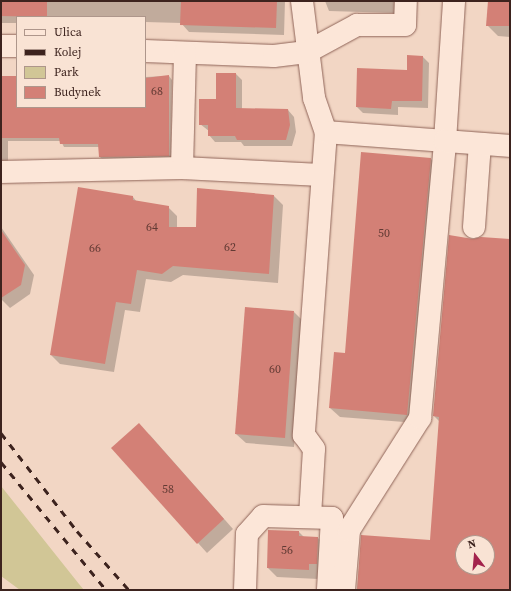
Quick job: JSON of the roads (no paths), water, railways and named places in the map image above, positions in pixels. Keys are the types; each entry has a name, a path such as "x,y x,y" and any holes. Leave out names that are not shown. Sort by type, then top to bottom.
{"lane":[{"path":"146,51 274,56 307,52 357,25 405,25 406,1"},
{"path":"344,590 349,530 420,418 445,141 454,1"},
{"path":"302,2 307,52 314,98 326,132 321,175 304,435 314,449 310,517"},
{"path":"1,46 16,46"},
{"path":"182,168 185,52"},
{"path":"326,132 510,146"},
{"path":"474,227 480,144"},
{"path":"1,172 182,168 321,175"},
{"path":"246,590 247,534 263,516 332,518 328,590"}],"railway":[{"path":"1,433 77,531 129,590"},
{"path":"1,462 106,590"}]}
